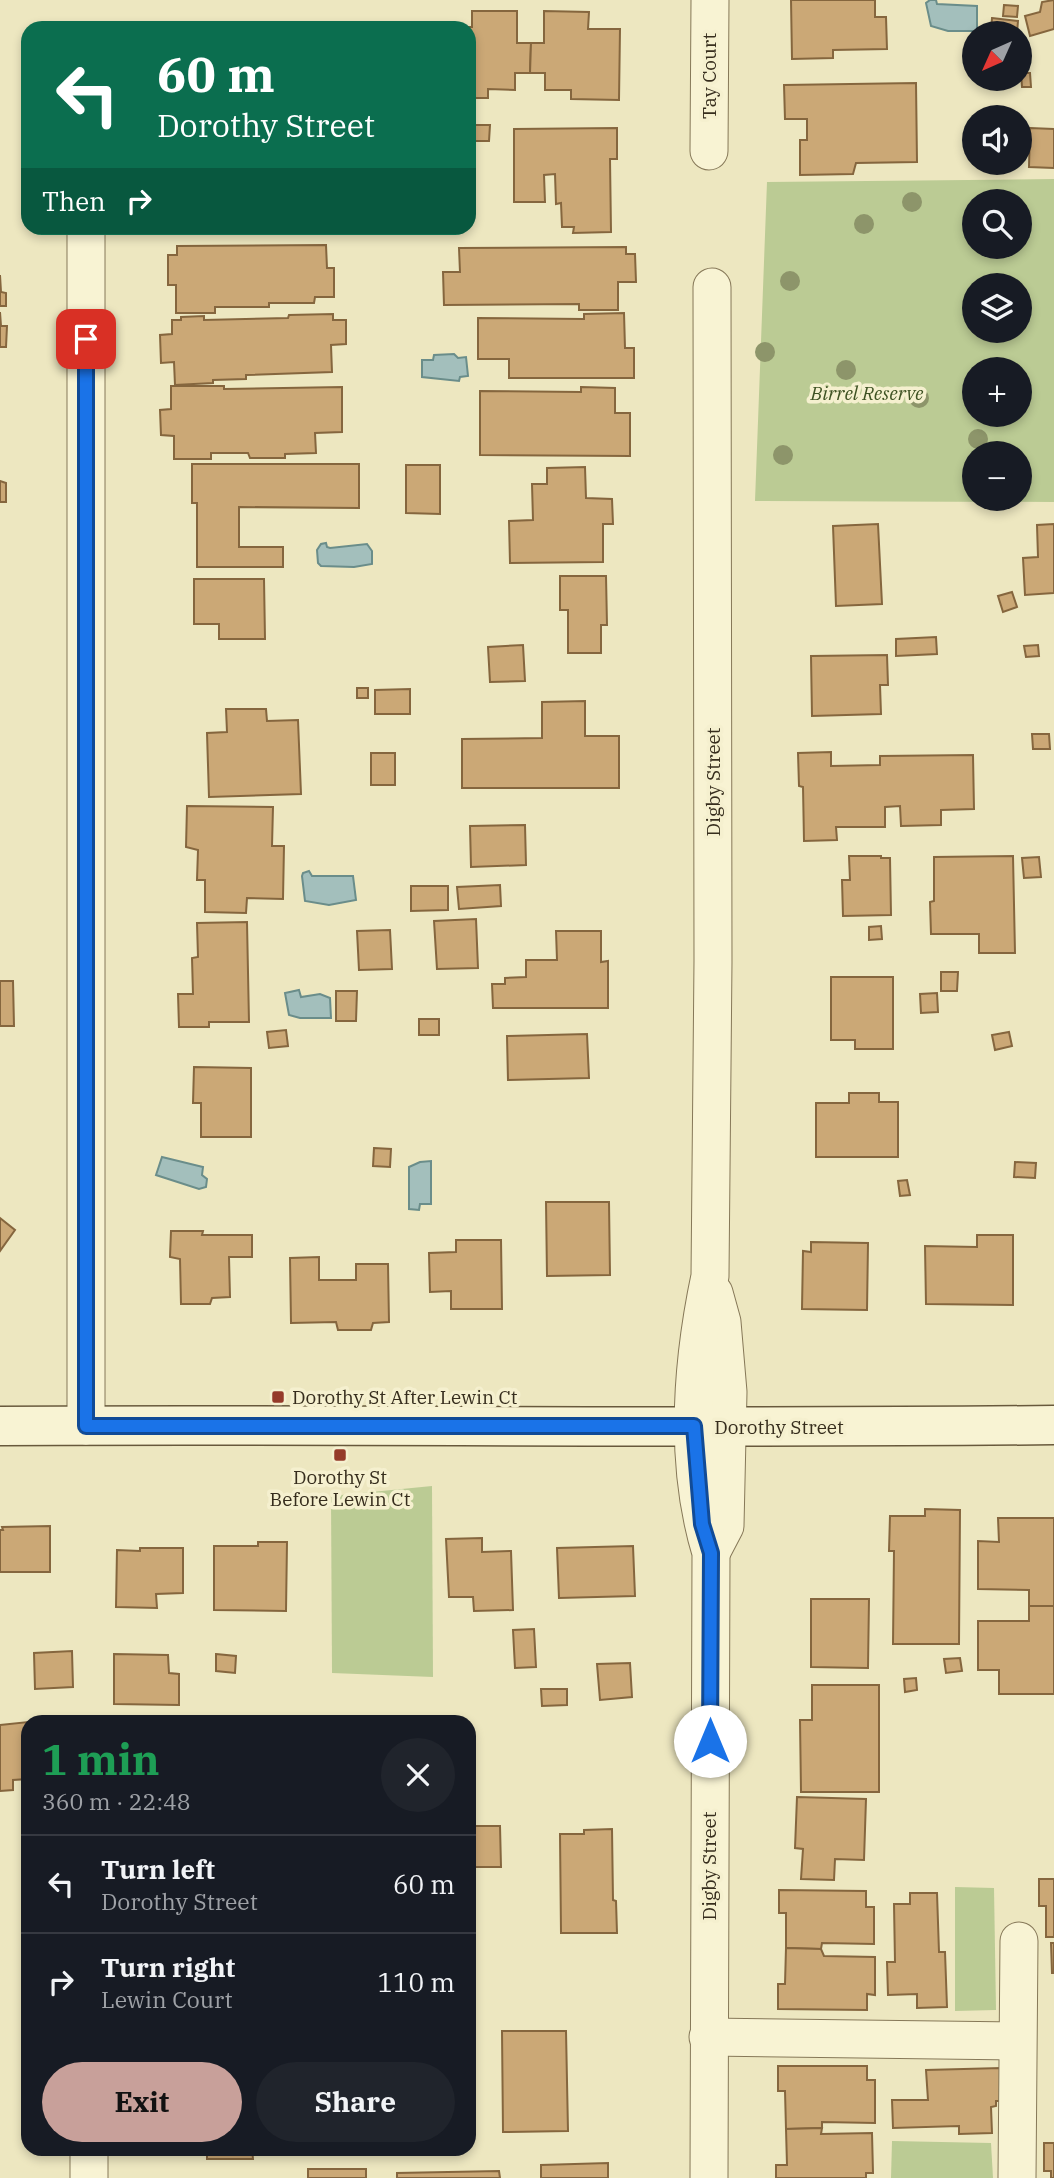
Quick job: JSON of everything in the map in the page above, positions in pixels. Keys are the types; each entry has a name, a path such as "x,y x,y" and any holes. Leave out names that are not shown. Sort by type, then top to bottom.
{"main road":[{"name":"Dorothy Street","path":"0,1426 1054,1425"}],"street":[{"name":"Tay Court","path":"709,151 710,0"},
{"path":"86,235 86,1426"},
{"name":"Digby Street","path":"709,2178 711,1553 725,1525 710,1427 728,1392 724,1334 710,1276 713,961 712,288"},
{"path":"1017,2178 1019,1941"},
{"path":"708,2037 1017,2042"},
{"path":"89,2156 89,2178"}],"green space":[{"name":"Birrel Reserve","path":"1054,179 1054,502 1032,502 1032,441 962,441 962,502 755,501 767,182"},
{"path":"432,1486 433,1677 332,1673 331,1496"},
{"path":"955,1887 994,1888 996,2010 955,2011"},
{"path":"892,2141 991,2143 993,2178 891,2178"}],"water":[{"path":"936,0 937,4 977,6 977,21 962,21 962,31 948,31 931,26 926,3"},
{"path":"454,354 458,358 466,357 468,376 460,377 459,381 422,377 422,360 433,360 434,355"},
{"path":"326,543 330,548 367,544 372,551 372,564 354,567 321,566 318,563 317,550 321,544"},
{"path":"309,871 312,876 353,876 356,900 329,905 305,901 302,876"},
{"path":"299,990 301,997 320,994 330,998 331,1018 300,1018 289,1015 285,993"},
{"path":"162,1157 203,1167 202,1175 207,1179 206,1187 199,1189 156,1175"},
{"path":"431,1161 431,1204 420,1204 419,1210 409,1209 409,1167"}],"building":[{"path":"791,0 875,0 875,17 886,17 887,49 833,50 833,58 792,59"},
{"path":"1054,0 1054,29 1032,35 1032,21 1026,21 1025,16 1040,12 1042,2"},
{"path":"1004,5 1018,6 1017,17 1003,16"},
{"path":"472,11 517,11 517,43 531,43 530,73 515,73 515,90 488,89 488,98 476,98 476,21 472,21"},
{"path":"544,11 589,12 588,29 620,29 619,100 571,99 571,90 545,90 545,73 530,73 531,43 544,43"},
{"path":"992,18 1018,21 992,21"},
{"path":"916,83 917,162 856,163 853,174 800,175 800,140 807,140 807,119 785,119 784,85"},
{"path":"476,125 490,125 489,141 476,141"},
{"path":"617,128 617,159 610,159 611,232 573,233 574,227 562,227 561,203 556,204 555,174 544,175 545,202 514,202 514,129"},
{"path":"1032,128 1054,129 1054,168 1032,167"},
{"path":"326,245 327,268 334,268 334,297 315,297 314,303 269,303 269,307 215,307 215,313 176,313 176,285 168,285 168,255 177,255 177,246"},
{"path":"626,247 626,254 635,254 636,282 618,282 618,310 579,310 579,304 444,305 443,272 460,272 459,248"},
{"path":"0,275 1,292 6,293 6,306 0,306"},
{"path":"0,312 1,326 7,326 6,347 0,347"},
{"path":"624,313 625,348 634,348 634,378 509,378 509,359 478,359 478,318 584,319 584,314"},
{"path":"333,314 333,320 346,320 346,344 331,345 332,372 246,375 246,379 175,385 174,362 161,363 160,335 172,334 172,320 181,320 181,317 204,316 204,320"},
{"path":"171,386 224,386 224,389 342,387 342,432 315,433 316,453 285,454 285,458 250,458 248,453 211,453 211,459 174,459 174,436 161,435 160,410 171,409"},
{"path":"581,387 615,388 615,413 630,413 630,456 480,455 480,391 581,392"},
{"path":"192,464 359,464 359,508 239,507 239,547 283,547 283,567 197,567 197,503 192,503"},
{"path":"406,465 440,465 440,514 406,513"},
{"path":"585,467 586,498 612,499 613,524 603,524 603,562 510,563 509,521 533,520 532,484 547,484 547,468"},
{"path":"0,481 6,483 6,502 0,502"},
{"path":"878,524 882,604 836,606 833,526"},
{"path":"1054,524 1054,593 1025,595 1023,558 1038,557 1037,525"},
{"path":"560,576 606,576 607,625 601,625 601,653 568,653 568,610 560,610"},
{"path":"194,579 264,579 265,639 219,639 219,624 194,624"},
{"path":"1012,592 1017,607 1003,612 998,596"},
{"path":"936,637 937,654 896,656 896,639"},
{"path":"523,645 525,681 490,682 488,647"},
{"path":"1038,645 1039,656 1026,657 1024,646"},
{"path":"887,655 888,685 880,685 881,714 812,716 811,656"},
{"path":"357,688 368,688 368,698 357,698"},
{"path":"410,689 410,714 375,714 375,690"},
{"path":"585,701 585,736 619,736 619,788 462,788 462,739 542,738 542,702"},
{"path":"226,709 266,709 267,721 298,720 301,794 209,797 207,733 227,732"},
{"path":"1032,734 1049,734 1050,749 1033,749"},
{"path":"831,752 831,766 880,765 880,756 973,755 974,809 941,810 941,825 901,826 900,806 885,807 885,827 836,827 837,840 804,841 803,787 799,786 798,753"},
{"path":"371,753 395,753 395,785 371,785"},
{"path":"187,806 273,807 272,846 284,846 283,899 247,898 246,913 205,912 205,880 197,880 198,850 186,847"},
{"path":"525,825 526,865 471,867 470,826"},
{"path":"849,856 890,858 891,915 843,916 842,880 850,880"},
{"path":"1013,856 1015,953 979,953 979,934 931,934 930,902 934,901 934,857"},
{"path":"1039,857 1041,877 1024,878 1022,858"},
{"path":"500,885 501,906 459,909 457,887"},
{"path":"411,886 448,886 448,910 411,911"},
{"path":"476,919 478,968 437,969 434,921"},
{"path":"247,922 249,1022 209,1022 209,1027 179,1027 178,994 193,994 192,958 198,957 197,923"},
{"path":"881,926 882,939 869,940 869,927"},
{"path":"390,930 392,969 359,970 357,931"},
{"path":"556,931 601,931 601,962 608,961 608,1008 493,1008 492,984 505,984 505,978 526,977 526,960 557,960"},
{"path":"941,972 958,972 957,991 941,991"},
{"path":"831,977 893,977 893,1049 855,1049 855,1040 831,1040"},
{"path":"0,981 13,981 14,1026 0,1026"},
{"path":"336,991 357,991 356,1021 336,1021"},
{"path":"937,993 938,1012 921,1013 920,994"},
{"path":"419,1019 439,1019 439,1035 419,1035"},
{"path":"286,1030 288,1046 269,1048 267,1032"},
{"path":"1009,1032 1012,1046 995,1050 992,1035"},
{"path":"587,1034 589,1078 508,1080 507,1036"},
{"path":"194,1067 251,1068 251,1137 201,1137 201,1103 193,1103"},
{"path":"849,1093 879,1093 879,1102 898,1102 898,1157 816,1157 816,1103 849,1103"},
{"path":"374,1148 391,1149 390,1167 373,1166"},
{"path":"1015,1162 1036,1163 1035,1178 1014,1177"},
{"path":"907,1180 910,1195 900,1196 898,1181"},
{"path":"546,1202 609,1202 610,1275 547,1276"},
{"path":"0,1218 15,1230 0,1251"},
{"path":"171,1231 203,1231 202,1235 252,1235 252,1257 229,1257 230,1297 212,1298 210,1304 181,1304 180,1259 170,1257"},
{"path":"977,1235 1013,1235 1013,1305 926,1304 925,1246 977,1247"},
{"path":"456,1240 501,1240 502,1309 451,1309 451,1291 430,1292 429,1253 456,1252"},
{"path":"811,1242 868,1243 867,1310 802,1309 803,1251 811,1252"},
{"path":"319,1257 319,1280 356,1280 356,1264 388,1264 389,1322 373,1323 371,1330 338,1330 336,1322 291,1323 290,1258"},
{"path":"925,1509 960,1510 959,1644 893,1644 894,1551 889,1551 890,1516 925,1516"},
{"path":"998,1518 1054,1518 1054,1606 1029,1606 1029,1590 978,1589 978,1541 999,1542"},
{"path":"50,1526 50,1572 0,1572 2,1527"},
{"path":"482,1538 482,1552 511,1551 513,1610 474,1611 473,1597 449,1597 446,1539"},
{"path":"258,1542 287,1542 286,1611 214,1610 214,1546 258,1546"},
{"path":"633,1546 635,1596 559,1598 557,1548"},
{"path":"140,1548 183,1548 183,1593 156,1594 157,1608 116,1607 117,1550 140,1551"},
{"path":"811,1599 869,1599 868,1668 811,1667"},
{"path":"1029,1606 1054,1606 1054,1694 999,1694 999,1670 978,1670 978,1621 1029,1621"},
{"path":"534,1629 536,1667 515,1668 513,1630"},
{"path":"72,1651 73,1687 35,1689 34,1653"},
{"path":"114,1654 168,1655 169,1673 179,1674 179,1705 114,1704"},
{"path":"216,1654 236,1656 235,1673 216,1671"},
{"path":"960,1658 962,1671 946,1673 944,1659"},
{"path":"630,1663 632,1697 600,1700 597,1664"},
{"path":"916,1678 917,1690 905,1692 904,1679"},
{"path":"812,1685 879,1685 879,1792 801,1792 800,1720 812,1720"},
{"path":"541,1689 567,1689 567,1705 542,1706"},
{"path":"21,1723 21,1779 13,1780 13,1790 0,1791 0,1725"},
{"path":"797,1797 866,1799 864,1860 835,1859 834,1880 801,1879 803,1849 795,1848"},
{"path":"476,1826 500,1826 501,1867 476,1867"},
{"path":"612,1829 613,1900 616,1901 617,1933 561,1933 560,1834 584,1834 584,1830"},
{"path":"1039,1879 1054,1879 1054,1937 1046,1937 1046,1906 1039,1906"},
{"path":"779,1890 866,1891 866,1907 874,1907 874,1944 822,1943 821,1949 786,1948 786,1913 779,1913"},
{"path":"910,1893 937,1893 939,1952 945,1952 947,2007 917,2008 917,1994 888,1995 887,1962 895,1962 894,1904 910,1904"},
{"path":"1051,1943 1054,1943 1054,1973 1052,1973"},
{"path":"786,1948 821,1949 824,1956 875,1957 875,1995 867,1994 867,2010 778,2009 778,1984 785,1984"},
{"path":"502,2031 566,2031 568,2131 503,2132"},
{"path":"778,2066 867,2066 867,2080 875,2080 875,2123 822,2122 822,2128 786,2129 785,2091 778,2091"},
{"path":"1001,2068 1003,2101 996,2101 996,2106 991,2107 992,2133 959,2134 959,2126 893,2128 892,2100 928,2100 926,2070"},
{"path":"822,2128 821,2134 872,2133 873,2173 866,2173 866,2178 776,2178 776,2165 787,2165 786,2129"},
{"path":"1044,2143 1054,2143 1054,2178 1051,2178 1051,2171 1044,2171"},
{"path":"207,2156 253,2156 253,2159 207,2159"},
{"path":"608,2163 608,2178 541,2178 541,2165"},
{"path":"308,2169 366,2169 366,2178 308,2178"},
{"path":"499,2171 500,2178 397,2178 397,2173"}],"place":[{"name":"Dorothy St After Lewin Ct","path":"278,1397"},
{"name":"Dorothy St Before Lewin Ct","path":"340,1455"}],"route":[{"path":"86,339 86,1426 694,1426 702,1524 711,1553 710,1741"}]}
